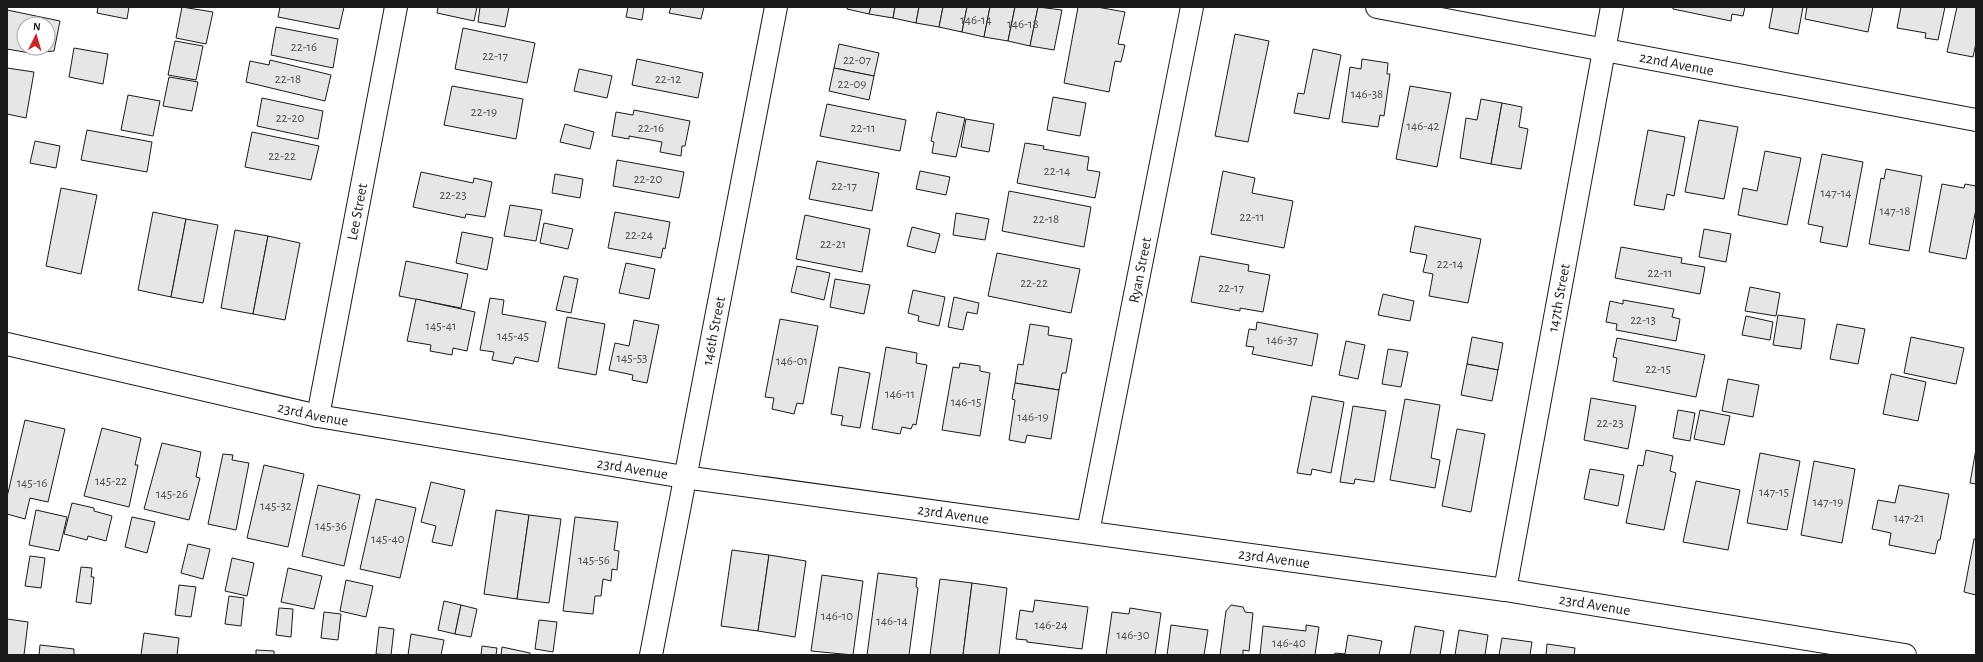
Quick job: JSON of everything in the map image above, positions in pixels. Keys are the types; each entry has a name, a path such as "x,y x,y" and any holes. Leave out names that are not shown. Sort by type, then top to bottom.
{"street":[{"name":"Lee Street","path":"318,416 396,7"},
{"name":"146th Street","path":"651,655 684,477 776,7"},
{"name":"Ryan Street","path":"1088,532 1192,7"},
{"name":"22nd Avenue","path":"1377,7 1976,120"},
{"name":"147th Street","path":"1505,590 1612,7"},
{"name":"23rd Avenue","path":"7,344 318,416 684,477 1505,590 1905,655"}],"building":[{"path":"98,7 129,7 127,19 97,13"},
{"path":"182,7 213,12 206,44 176,38"},
{"path":"280,7 344,7 339,29 278,17"},
{"path":"438,7 477,7 474,21 437,13"},
{"path":"480,7 509,7 505,27 478,22"},
{"path":"628,7 644,7 642,20 626,17"},
{"path":"671,7 704,7 701,19 669,13"},
{"path":"848,7 871,7 869,14 847,9"},
{"path":"871,7 895,7 893,18 869,14"},
{"path":"895,7 919,7 916,23 893,18"},
{"path":"919,7 943,7 939,27 916,23"},
{"path":"943,7 967,7 962,32 939,27"},
{"path":"967,7 990,7 984,37 962,32"},
{"path":"990,7 1015,7 1008,41 984,37"},
{"path":"1015,7 1038,7 1030,46 1008,41"},
{"path":"1038,7 1062,10 1054,50 1030,46"},
{"path":"1078,7 1097,7 1125,12 1118,44 1125,45 1121,62 1115,61 1109,92 1064,83"},
{"path":"1673,7 1745,7 1743,16 1732,14 1731,21 1673,9"},
{"path":"1773,7 1803,7 1798,34 1769,28"},
{"path":"1807,7 1873,7 1868,32 1805,19"},
{"path":"1901,7 1945,7 1938,40 1925,38 1926,33 1897,28"},
{"path":"1957,7 1976,7 1976,43 1973,57 1947,52"},
{"path":"7,10 36,16 16,16 16,51 7,49"},
{"path":"56,20 60,21 56,41"},
{"path":"276,27 338,39 333,68 271,55"},
{"path":"463,28 535,43 527,83 455,69"},
{"path":"1235,34 1269,41 1248,142 1215,136"},
{"path":"175,41 203,46 196,80 168,75"},
{"path":"839,44 879,53 874,76 834,68"},
{"path":"74,48 108,54 103,84 69,77"},
{"path":"1313,49 1341,55 1329,119 1294,113 1298,93 1304,94"},
{"path":"637,59 703,73 698,98 632,85"},
{"path":"1362,59 1388,63 1387,74 1390,74 1384,116 1380,115 1378,127 1342,122 1350,67 1361,69"},
{"path":"270,60 331,75 325,101 246,82 250,61 269,65"},
{"path":"7,68 34,72 26,118 7,114"},
{"path":"834,68 874,76 869,100 829,91"},
{"path":"579,69 612,76 607,98 574,91"},
{"path":"169,77 198,82 192,111 163,106"},
{"path":"452,86 523,99 516,139 444,125"},
{"path":"1410,86 1451,93 1437,167 1396,159"},
{"path":"128,95 160,101 153,136 121,130"},
{"path":"1053,97 1086,103 1080,136 1047,130"},
{"path":"262,98 323,111 318,139 257,126"},
{"path":"1481,99 1502,103 1491,164 1460,158 1466,118 1477,120"},
{"path":"1502,103 1522,107 1519,127 1528,129 1521,169 1491,164"},
{"path":"827,104 906,120 900,151 820,136"},
{"path":"634,110 690,121 685,146 682,146 681,156 660,152 662,142 629,136 629,139 612,136 616,112 633,115"},
{"path":"937,112 965,118 956,157 932,153 934,142 931,141"},
{"path":"966,119 994,124 989,152 961,147"},
{"path":"1699,120 1738,127 1724,199 1685,192"},
{"path":"565,124 594,132 590,149 560,142"},
{"path":"87,130 152,142 147,172 81,160"},
{"path":"1648,130 1685,137 1674,196 1667,194 1664,210 1634,205"},
{"path":"252,132 319,146 311,180 245,167"},
{"path":"35,141 60,146 56,168 30,163"},
{"path":"1025,143 1044,146 1043,149 1089,157 1087,170 1100,172 1095,198 1017,183"},
{"path":"1765,151 1801,158 1787,225 1738,215 1743,188 1757,191"},
{"path":"1822,154 1863,162 1847,247 1820,242 1823,227 1808,224"},
{"path":"617,160 684,172 679,198 613,186"},
{"path":"817,161 879,173 872,211 809,199"},
{"path":"1886,169 1922,176 1909,251 1869,244 1881,178 1884,179"},
{"path":"920,171 950,177 946,195 916,189"},
{"path":"1223,171 1255,178 1252,193 1293,201 1284,248 1211,234"},
{"path":"421,172 473,183 474,178 492,182 485,217 466,214 465,218 413,207"},
{"path":"555,174 583,179 580,198 552,193"},
{"path":"1942,184 1964,188 1965,184 1976,186 1976,209 1966,259 1929,252"},
{"path":"61,188 97,195 81,274 46,266"},
{"path":"1009,191 1091,207 1084,247 1002,231"},
{"path":"510,205 542,210 536,241 504,236"},
{"path":"153,212 186,219 171,297 138,290"},
{"path":"615,212 670,222 665,249 663,248 661,258 608,248"},
{"path":"956,213 989,219 985,240 953,235"},
{"path":"805,215 870,229 862,272 796,259"},
{"path":"186,219 218,225 203,303 171,297"},
{"path":"544,223 573,229 568,249 540,243"},
{"path":"1415,226 1481,239 1468,303 1429,296 1433,274 1423,272 1427,255 1410,252"},
{"path":"912,227 940,234 935,253 907,246"},
{"path":"1704,229 1731,234 1726,262 1699,257"},
{"path":"235,230 268,236 253,314 221,308"},
{"path":"462,232 493,238 487,270 456,263"},
{"path":"268,236 300,243 285,320 253,314"},
{"path":"1621,247 1682,258 1681,263 1705,267 1700,294 1615,278"},
{"path":"997,253 1080,269 1071,313 988,296"},
{"path":"1200,256 1249,265 1248,271 1270,275 1263,312 1240,308 1240,311 1191,302"},
{"path":"406,261 468,274 461,308 399,296"},
{"path":"626,263 655,269 649,299 619,293"},
{"path":"797,266 830,273 824,300 791,292"},
{"path":"564,276 578,279 571,313 556,310"},
{"path":"835,279 870,285 864,314 830,307"},
{"path":"1750,287 1780,293 1776,316 1745,311"},
{"path":"913,290 945,297 939,326 918,321 919,316 908,313"},
{"path":"1383,294 1414,301 1410,321 1378,315"},
{"path":"954,297 979,303 977,314 967,312 963,330 948,327"},
{"path":"490,298 504,300 502,314 546,322 538,362 515,357 513,364 492,360 494,352 480,350"},
{"path":"416,299 475,312 467,351 453,348 452,355 430,351 431,345 407,341"},
{"path":"1623,300 1674,309 1672,317 1680,319 1676,341 1616,330 1617,324 1606,322 1610,301 1623,304"},
{"path":"1778,315 1805,319 1801,349 1773,345"},
{"path":"1746,316 1773,322 1770,340 1742,335"},
{"path":"567,317 605,324 596,375 558,368"},
{"path":"780,319 818,326 803,404 797,403 794,414 772,409 774,398 765,397"},
{"path":"634,320 659,325 647,383 632,380 633,375 609,370 615,343 629,346"},
{"path":"1257,322 1318,334 1312,366 1252,354 1254,347 1246,346 1249,329 1256,330"},
{"path":"1030,324 1049,327 1048,335 1072,339 1066,373 1062,373 1059,390 1015,383 1018,364 1023,365"},
{"path":"1837,324 1865,329 1858,364 1830,359"},
{"path":"1472,337 1503,343 1498,370 1467,364"},
{"path":"1911,337 1964,348 1956,384 1904,373"},
{"path":"1617,338 1705,355 1696,397 1613,381 1617,358 1613,357"},
{"path":"1346,341 1365,345 1358,379 1339,375"},
{"path":"886,347 917,353 916,363 927,365 916,425 913,424 911,429 902,427 900,434 872,429"},
{"path":"1388,349 1408,352 1401,387 1382,384"},
{"path":"960,363 980,366 980,371 990,373 980,436 942,430 953,367 959,368"},
{"path":"1467,364 1498,370 1492,401 1461,395"},
{"path":"839,367 870,373 860,428 841,425 843,416 831,414"},
{"path":"1891,374 1926,382 1918,421 1883,414"},
{"path":"1728,379 1759,385 1753,417 1722,411"},
{"path":"1015,383 1059,390 1051,439 1027,435 1025,443 1009,440 1015,400 1012,399"},
{"path":"1312,396 1344,402 1331,473 1312,469 1311,475 1297,473"},
{"path":"1591,398 1636,406 1628,449 1584,440"},
{"path":"1405,399 1440,405 1431,458 1440,460 1435,488 1390,480"},
{"path":"1353,406 1386,411 1374,482 1355,479 1354,484 1340,482"},
{"path":"1678,410 1695,413 1690,441 1673,438"},
{"path":"1700,410 1730,416 1724,445 1694,439"},
{"path":"25,420 65,429 48,502 30,498 25,519 7,514 7,497"},
{"path":"102,428 141,438 135,465 138,465 129,507 84,496"},
{"path":"1457,429 1485,434 1471,512 1442,506"},
{"path":"162,443 201,452 196,477 200,478 189,520 144,509"},
{"path":"1976,449 1976,484 1970,483"},
{"path":"1646,450 1673,456 1670,471 1676,473 1664,530 1626,523 1638,465 1643,466"},
{"path":"1760,453 1800,461 1787,530 1747,523"},
{"path":"223,454 233,455 232,460 249,463 236,530 208,524"},
{"path":"1814,461 1855,469 1842,543 1801,535"},
{"path":"264,465 304,474 288,547 247,538"},
{"path":"1590,469 1624,475 1618,506 1584,499"},
{"path":"1696,481 1740,490 1728,550 1683,542"},
{"path":"431,482 465,490 452,546 432,542 436,526 421,522"},
{"path":"318,485 360,495 344,566 302,556"},
{"path":"1899,485 1949,494 1940,540 1938,540 1935,554 1889,545 1891,533 1872,529 1878,500 1895,503"},
{"path":"376,499 416,508 400,578 360,569"},
{"path":"72,503 94,508 94,511 112,516 106,541 88,536 87,540 64,534"},
{"path":"36,510 67,517 59,551 29,545"},
{"path":"496,510 529,515 517,599 484,594"},
{"path":"529,515 561,519 549,603 517,599"},
{"path":"132,517 155,522 147,553 125,547"},
{"path":"575,517 618,522 614,550 619,551 617,570 612,569 611,581 603,579 601,596 595,596 593,614 563,611"},
{"path":"1974,539 1976,539 1976,595 1964,592"},
{"path":"188,544 210,549 203,579 181,573"},
{"path":"732,550 769,555 758,631 721,626"},
{"path":"769,555 806,561 795,637 758,631"},
{"path":"30,556 45,558 41,588 25,586"},
{"path":"232,558 254,563 247,596 225,591"},
{"path":"81,567 92,568 91,577 94,577 91,604 76,602"},
{"path":"288,568 322,576 314,609 281,602"},
{"path":"878,573 917,578 916,587 918,588 909,655 867,655"},
{"path":"822,575 863,581 853,655 811,651"},
{"path":"940,579 972,583 963,655 930,655"},
{"path":"346,580 373,586 366,617 340,611"},
{"path":"972,583 1007,588 999,655 963,655"},
{"path":"179,585 196,587 191,617 175,615"},
{"path":"229,596 244,598 241,626 225,624"},
{"path":"1035,600 1088,607 1082,649 1027,642 1027,640 1016,639 1020,610 1033,612"},
{"path":"444,601 461,605 455,634 438,630"},
{"path":"461,605 477,609 471,637 455,634"},
{"path":"1231,605 1243,607 1245,612 1253,613 1249,651 1243,650 1243,655 1220,655 1226,611"},
{"path":"279,608 293,609 291,637 276,635"},
{"path":"1130,608 1161,613 1155,655 1106,655 1112,612 1129,614"},
{"path":"324,612 341,614 338,640 321,638"},
{"path":"7,619 28,622 24,655 7,655"},
{"path":"539,620 557,622 553,652 535,649"},
{"path":"1171,625 1208,630 1204,655 1167,655"},
{"path":"1306,625 1319,627 1315,655 1260,655 1263,626 1306,631"},
{"path":"1415,626 1444,631 1440,655 1410,655"},
{"path":"379,627 394,629 391,655 376,654"},
{"path":"1459,630 1488,635 1485,655 1455,655"},
{"path":"144,633 179,638 177,655 141,655"},
{"path":"411,634 444,640 441,655 408,655"},
{"path":"1348,635 1382,641 1379,655 1334,655 1335,653 1345,654"},
{"path":"1502,638 1532,642 1530,655 1499,655"},
{"path":"1547,644 1575,648 1574,655 1546,655"},
{"path":"40,645 74,649 74,655 39,655"},
{"path":"482,646 497,648 496,655 481,655"},
{"path":"502,647 530,653 530,655 501,655"},
{"path":"256,650 274,651 274,655 256,655"}]}
